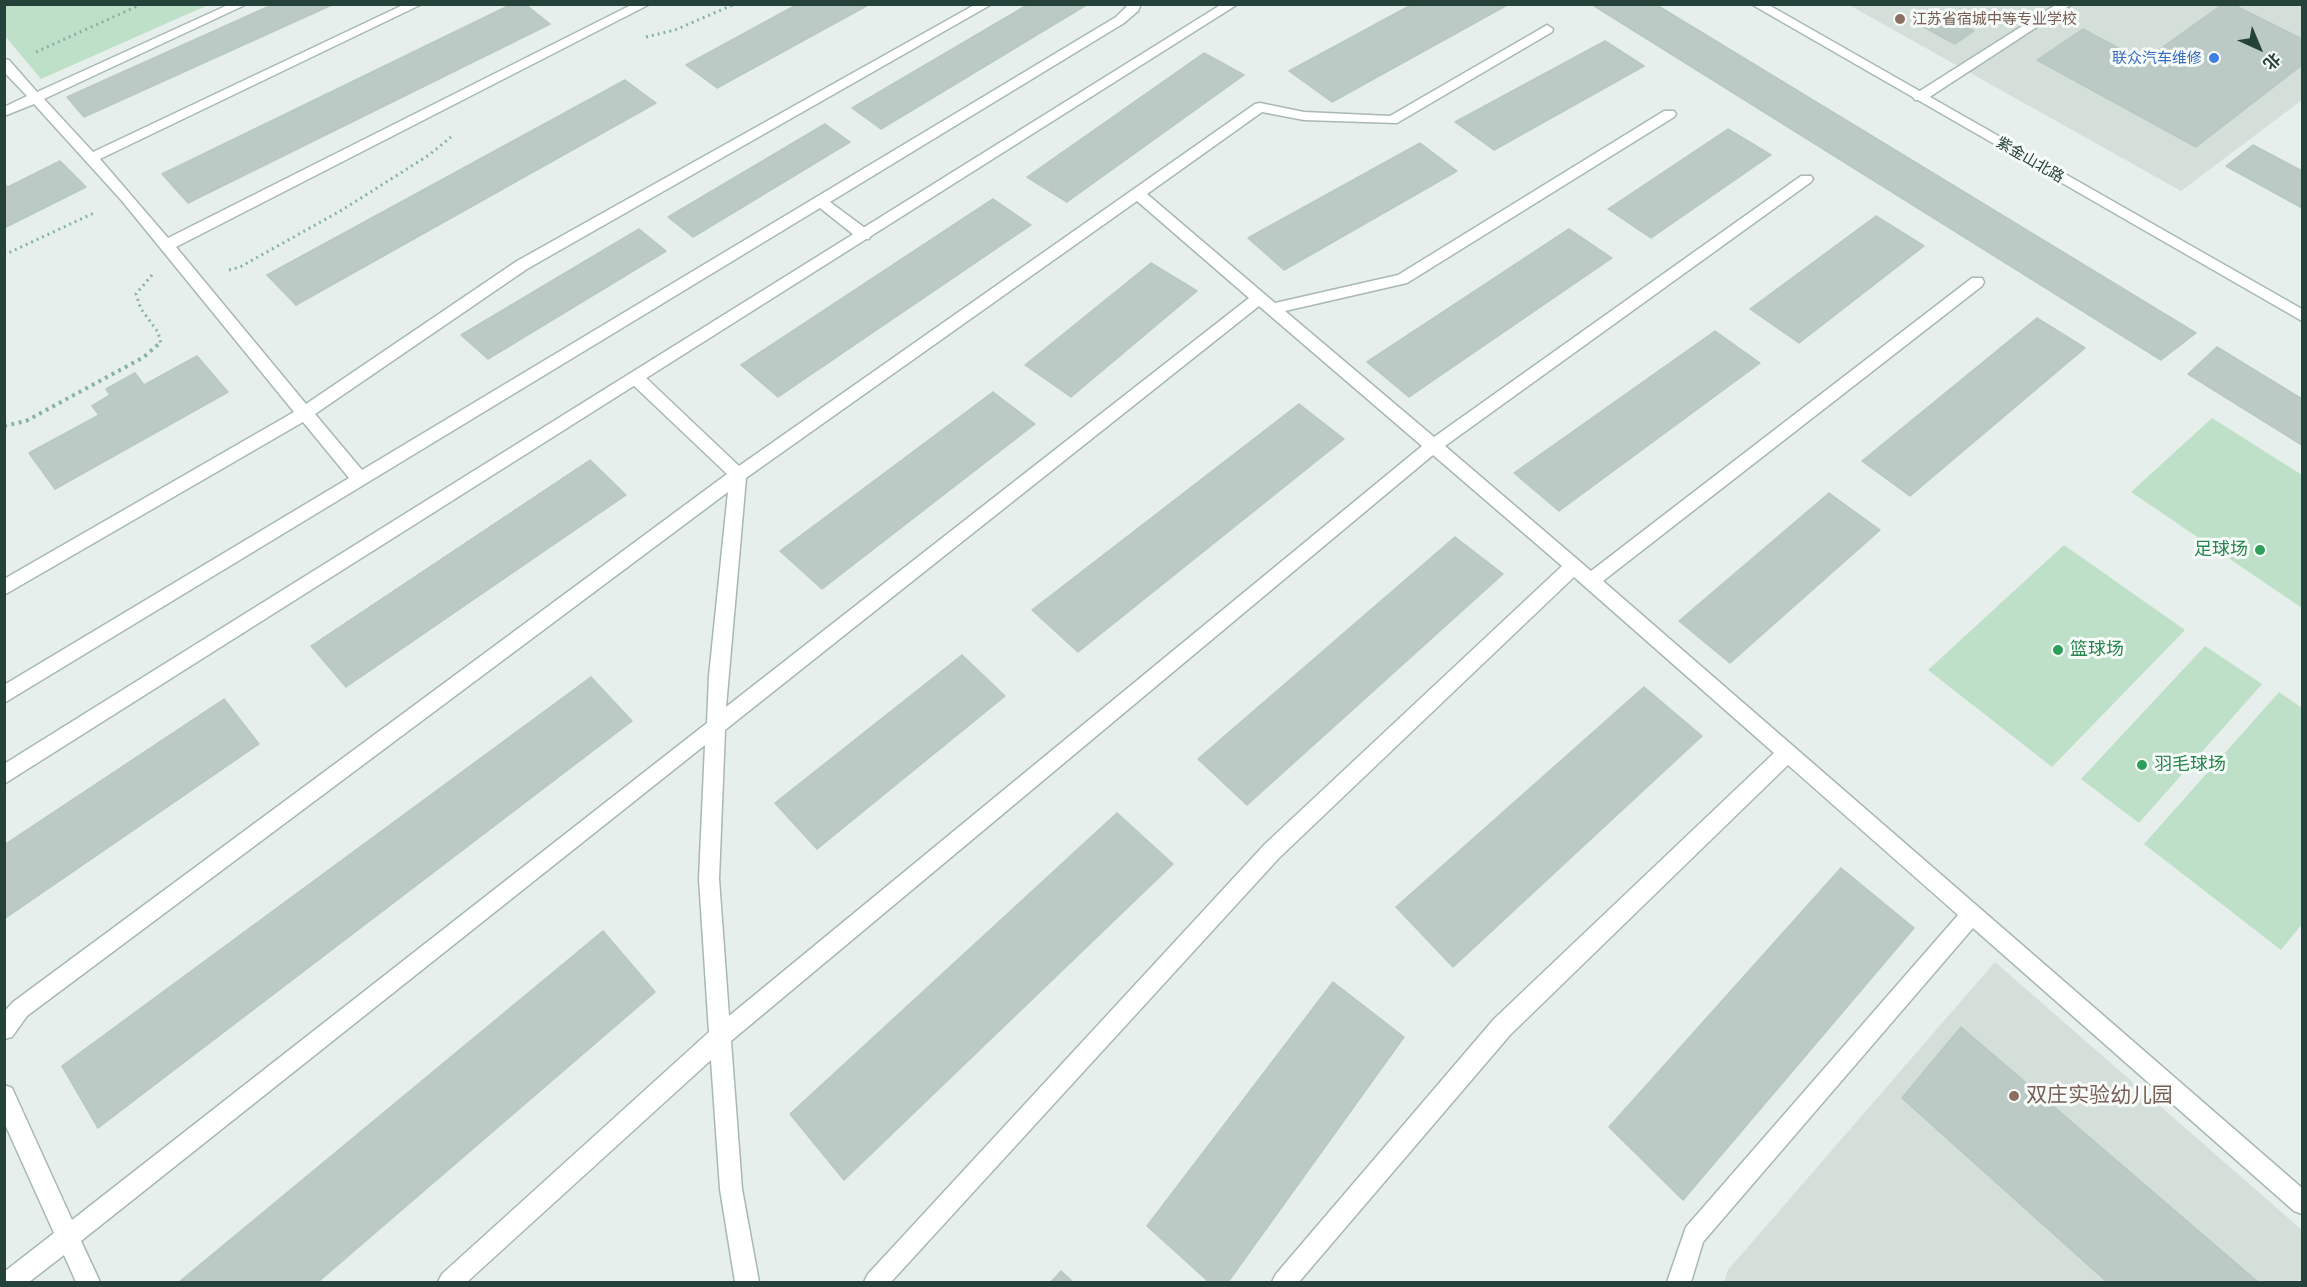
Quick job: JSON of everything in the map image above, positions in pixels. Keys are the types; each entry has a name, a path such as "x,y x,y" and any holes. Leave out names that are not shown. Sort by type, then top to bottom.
{"street":[{"path":"4,112 241,4"},
{"path":"91,158 416,4"},
{"path":"167,245 644,4"},
{"path":"4,588 305,413 522,265 986,4"},
{"path":"4,695 1120,20 1134,8 1135,4"},
{"path":"4,775 1232,4"},
{"name":"紫金山北路","path":"1757,4 2302,316"},
{"path":"1920,97 2066,4"},
{"path":"4,1029 20,1009 738,476 1139,195 1260,107 1304,116 1392,120 1547,29"},
{"path":"5,64 127,198 360,480"},
{"path":"11,1282 716,725 1265,303 1402,279 1670,114"},
{"path":"450,1282 720,1037 1433,446 1806,179"},
{"path":"1139,195 1574,566 2302,1203"},
{"path":"821,202 864,235"},
{"path":"1591,581 1977,282"},
{"path":"637,378 738,476"},
{"path":"738,476 718,676 709,879 731,1189 747,1282"},
{"path":"876,1282 1272,851 1574,566"},
{"path":"1284,1282 1502,1027 1787,753"},
{"path":"1679,1282 1694,1235 1972,914"},
{"path":"4,1096 66,1238 88,1282"}],"path":[{"path":"5,64 142,4"},
{"path":"639,39 675,30 735,4"},
{"path":"196,281 240,267 342,210 429,155 453,136"},
{"path":"4,255 127,198"},
{"path":"4,426 26,421 144,357 160,344 158,332 141,309 136,294 147,279 177,258"}],"shaded area":[{"path":"1849,5 2302,5 2302,100 2181,191"},
{"name":"双庄实验幼儿园","path":"1995,962 2302,1230 2302,1282 1724,1282 1728,1270"}],"green space":[{"path":"4,5 208,5 41,79 5,36"},
{"name":"足球场","path":"2212,418 2302,475 2302,608 2131,492"},
{"name":"篮球场","path":"2064,545 2185,630 2052,767 1928,670"},
{"path":"2205,646 2262,684 2139,823 2081,779"},
{"path":"2279,692 2302,708 2302,924 2281,950 2144,844"}],"building":[{"path":"274,4 334,4 84,117 67,97"},
{"path":"512,4 525,4 550,24 188,203 162,174"},
{"path":"798,4 870,4 717,88 686,65"},
{"path":"1029,4 1088,4 881,129 852,108"},
{"path":"1413,4 1509,4 1332,102 1289,71"},
{"path":"1591,4 1655,4 2196,333 2161,360"},
{"path":"2223,4 2232,4 2302,39 2302,65 2196,147 2037,60 2083,29 2143,61"},
{"path":"1939,12 1974,31 1955,44 1920,25"},
{"path":"1605,41 1644,66 1494,150 1455,122"},
{"path":"1204,53 1244,75 1067,202 1027,177"},
{"path":"625,80 656,103 296,305 267,275"},
{"path":"825,124 850,142 693,237 668,217"},
{"path":"1728,129 1771,155 1651,238 1608,209"},
{"path":"1420,143 1457,171 1284,270 1248,238"},
{"path":"2253,145 2302,171 2302,208 2226,166"},
{"path":"60,161 86,187 4,228 4,184 8,187"},
{"path":"993,199 1031,225 778,397 741,365"},
{"path":"1876,216 1924,246 1799,343 1750,309"},
{"path":"639,229 666,251 488,359 461,335"},
{"path":"1569,229 1612,258 1409,397 1367,362"},
{"path":"1151,263 1197,291 1071,397 1025,365"},
{"path":"2037,318 2085,348 1910,496 1862,461"},
{"path":"1715,331 1760,363 1559,511 1514,473"},
{"path":"2217,347 2302,399 2302,445 2188,374"},
{"path":"197,356 228,392 55,489 29,453 99,415 92,406 110,395 106,389 135,373 144,385"},
{"path":"993,392 1035,424 822,589 780,551"},
{"path":"1299,404 1344,439 1078,652 1032,610"},
{"path":"590,460 626,495 346,687 311,646"},
{"path":"1829,493 1880,530 1730,663 1679,621"},
{"path":"1455,537 1503,574 1247,805 1198,759"},
{"path":"962,655 1005,696 817,849 775,803"},
{"path":"591,677 632,721 98,1128 62,1066"},
{"path":"1644,687 1702,736 1453,967 1396,907"},
{"path":"224,699 259,744 4,919 4,845"},
{"path":"1117,813 1173,864 844,1180 790,1114"},
{"path":"1841,868 1914,928 1683,1200 1609,1127"},
{"path":"603,931 655,992 318,1282 179,1282"},
{"path":"1333,982 1404,1037 1228,1282 1209,1282 1147,1226"},
{"path":"1961,1027 2258,1282 2107,1282 1902,1098"},
{"path":"1061,1271 1073,1282 1051,1282"}],"place":[{"name":"江苏省宿城中等专业学校","path":"1900,19"},
{"name":"联众汽车维修","path":"2214,58"},
{"name":"足球场","path":"2260,550"},
{"name":"篮球场","path":"2058,650"},
{"name":"羽毛球场","path":"2142,765"},
{"name":"双庄实验幼儿园","path":"2014,1096"}]}
